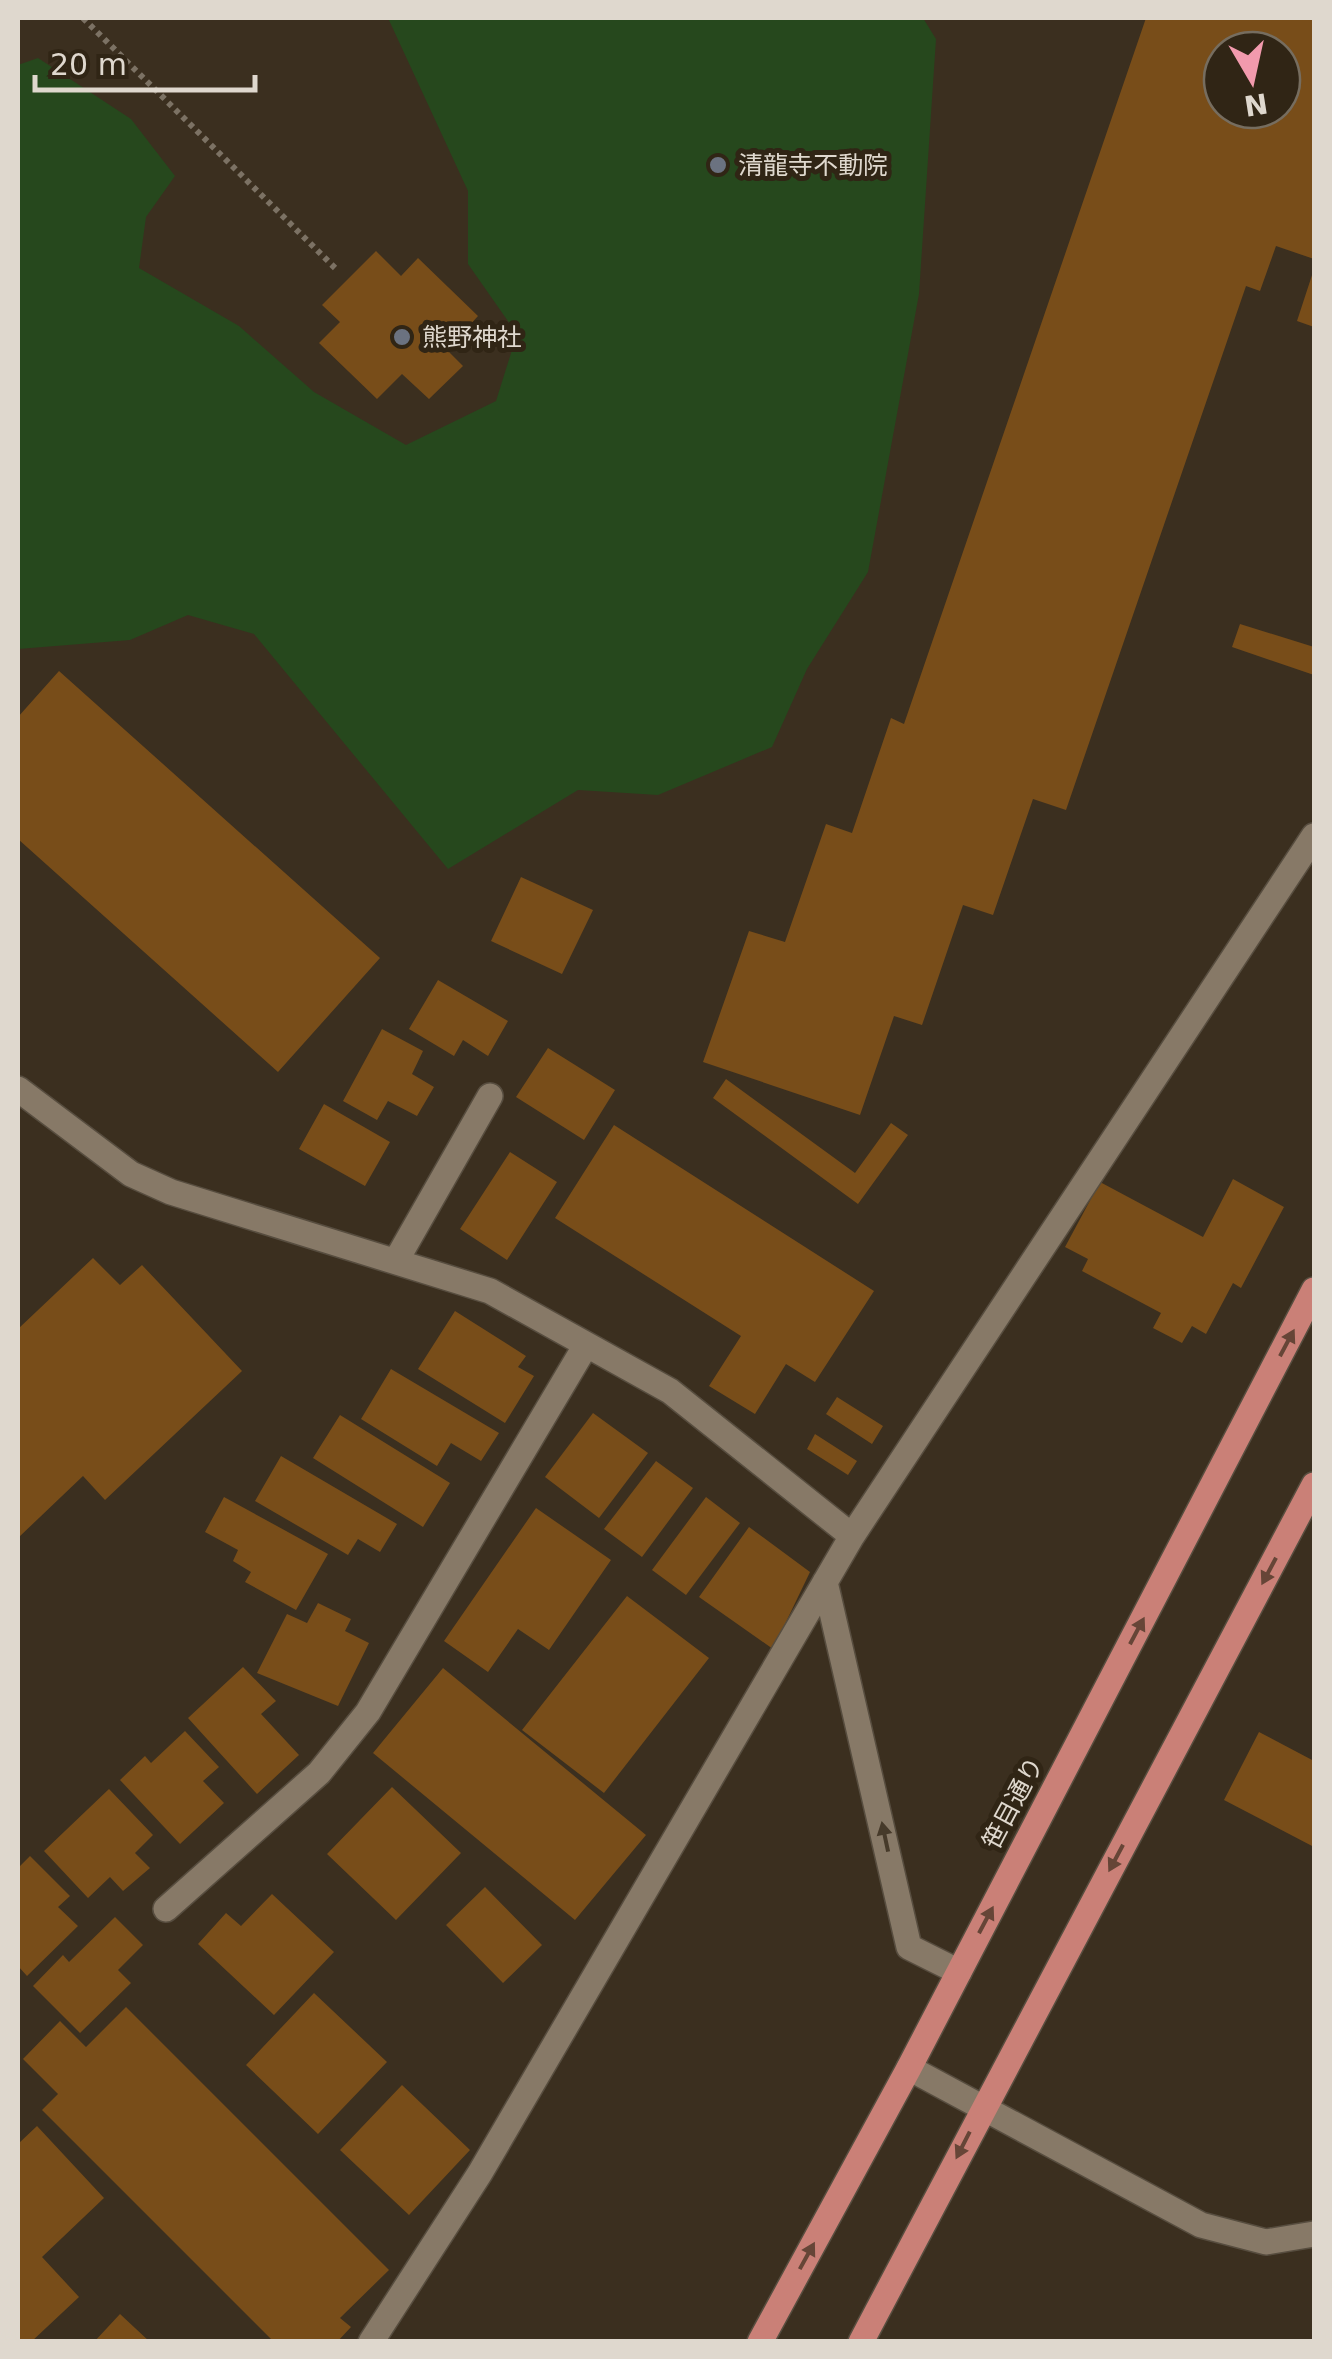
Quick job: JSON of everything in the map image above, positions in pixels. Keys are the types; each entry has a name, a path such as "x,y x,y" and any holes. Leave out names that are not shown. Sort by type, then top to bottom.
{"main road":[{"name":"笹目通り","path":"760,2342 959,1972 1314,1290"},
{"path":"861,2342 1314,1485"}],"street":[{"path":"371,2342 480,2173 852,1536 1314,836"},
{"path":"18,1089 131,1174 158,1186 356,1252 397,1259 490,1291 670,1391 852,1536"},
{"path":"397,1259 490,1096"},
{"path":"166,1909 320,1773 368,1712 586,1345"},
{"path":"824,1582 910,1947 959,1972"},
{"path":"908,2068 1200,2225 1266,2242 1312,2244"}],"path":[{"path":"83,18 335,268"}],"green space":[{"path":"388,18 923,18 936,39 919,294 868,572 807,669 772,747 658,795 578,790 448,869 254,634 188,615 130,640 18,649 18,65 38,58 131,119 175,176 146,217 139,268 239,326 314,392 406,445 496,401 517,334 468,264 468,191"}],"building":[{"path":"1146,18 1314,18 1314,259 1276,246 1260,291 1246,286 1066,810 1033,799 993,915 963,905 922,1025 894,1016 860,1115 703,1062 749,931 785,942 826,824 852,833 891,718 904,724"},
{"path":"376,251 401,276 418,258 478,316 447,350 463,366 429,399 402,374 377,399 319,343 340,322 322,305"},
{"path":"1314,269 1314,327 1297,321"},
{"path":"1240,624 1314,647 1314,675 1232,647"},
{"path":"59,671 380,958 278,1072 18,839 18,717"},
{"path":"521,877 593,910 562,974 491,941"},
{"path":"438,980 508,1021 488,1056 463,1040 454,1056 409,1029"},
{"path":"382,1029 423,1051 412,1074 434,1087 417,1116 388,1101 377,1120 343,1101"},
{"path":"548,1048 615,1090 584,1140 516,1097"},
{"path":"726,1079 855,1173 891,1123 908,1135 858,1204 713,1098"},
{"path":"324,1104 390,1142 365,1186 299,1149"},
{"path":"614,1125 874,1291 815,1382 786,1364 755,1414 709,1386 741,1336 555,1218"},
{"path":"510,1152 557,1182 507,1260 460,1229"},
{"path":"1233,1179 1284,1207 1241,1288 1233,1283 1206,1334 1192,1326 1182,1343 1153,1328 1161,1313 1082,1271 1088,1259 1065,1247 1100,1182 1203,1237"},
{"path":"93,1258 120,1285 142,1265 242,1371 105,1500 83,1476 18,1538 18,1329"},
{"path":"455,1311 526,1356 518,1367 534,1376 505,1423 418,1369"},
{"path":"391,1369 499,1433 481,1461 451,1443 437,1466 361,1419"},
{"path":"837,1397 883,1426 872,1444 826,1414"},
{"path":"593,1413 648,1453 599,1518 545,1477"},
{"path":"340,1415 450,1483 423,1527 313,1458"},
{"path":"815,1434 857,1461 848,1475 807,1449"},
{"path":"281,1456 397,1524 380,1552 358,1539 348,1555 255,1501"},
{"path":"656,1461 693,1488 642,1557 604,1529"},
{"path":"224,1497 328,1554 296,1610 245,1582 251,1572 233,1561 238,1550 205,1532"},
{"path":"706,1497 740,1523 686,1595 652,1570"},
{"path":"536,1508 611,1560 549,1650 518,1629 488,1672 444,1641"},
{"path":"749,1527 810,1572 773,1649 699,1597"},
{"path":"627,1596 709,1658 604,1793 522,1730"},
{"path":"318,1603 351,1619 345,1631 369,1643 338,1706 257,1673 287,1614 307,1623"},
{"path":"243,1667 276,1701 261,1714 299,1755 257,1794 188,1718"},
{"path":"443,1668 646,1835 575,1920 373,1753"},
{"path":"185,1731 219,1767 203,1781 224,1803 180,1844 120,1780 145,1756 151,1763"},
{"path":"1259,1732 1314,1761 1314,1847 1224,1800"},
{"path":"392,1787 461,1853 396,1920 327,1854"},
{"path":"109,1789 153,1835 135,1853 150,1868 123,1891 110,1877 88,1898 44,1851"},
{"path":"30,1856 70,1896 58,1907 78,1926 27,1976 18,1966 18,1868"},
{"path":"485,1887 542,1945 503,1983 446,1925"},
{"path":"272,1894 334,1952 274,2015 198,1944 226,1913 241,1926"},
{"path":"115,1917 143,1945 118,1970 131,1983 80,2033 33,1986 63,1955 69,1962"},
{"path":"314,1993 387,2062 318,2134 246,2065"},
{"path":"126,2007 389,2270 340,2318 351,2327 337,2342 274,2342 42,2110 58,2094 23,2059 60,2021 86,2047"},
{"path":"402,2085 470,2150 409,2215 340,2150"},
{"path":"37,2126 104,2198 42,2257 79,2297 31,2342 18,2342 18,2144"},
{"path":"120,2314 150,2342 94,2342"}],"place":[{"name":"清龍寺不動院","path":"718,165"},
{"name":"熊野神社","path":"402,337"}]}
